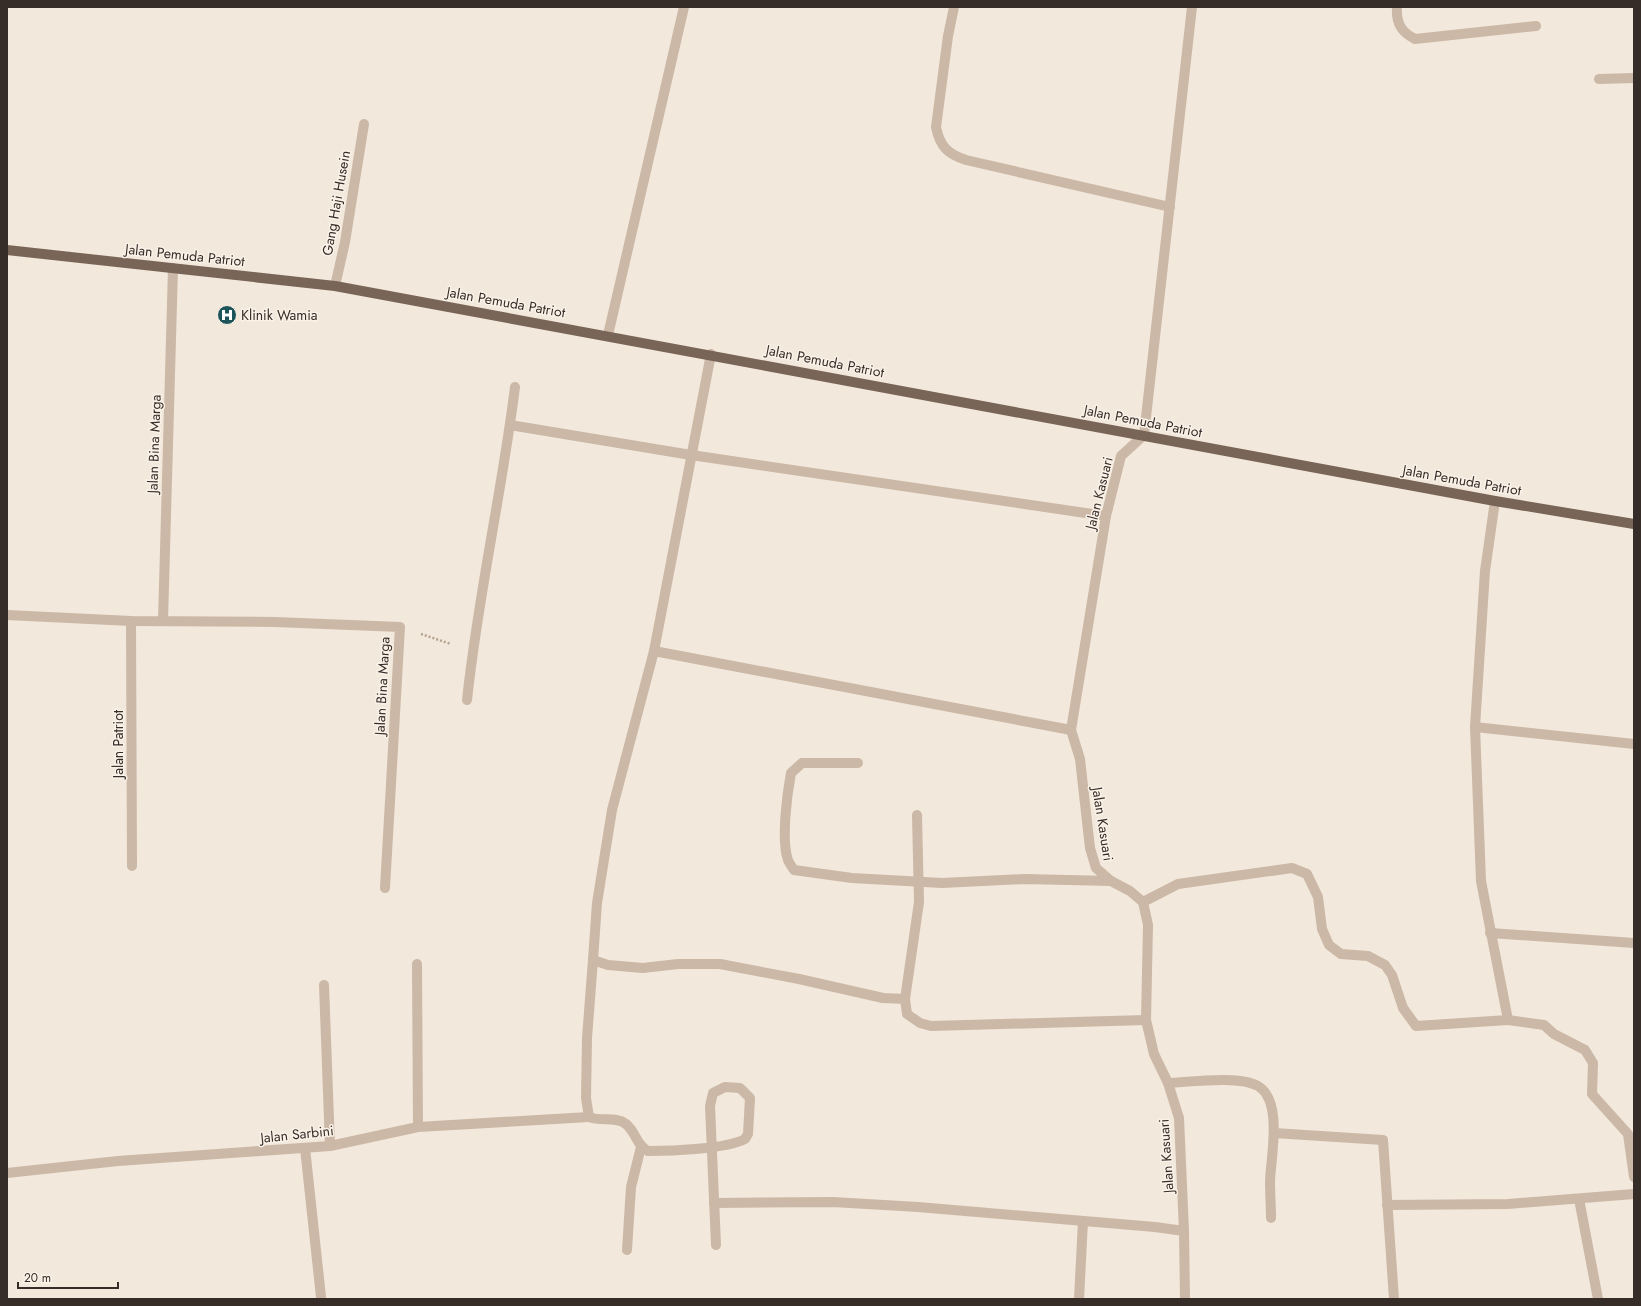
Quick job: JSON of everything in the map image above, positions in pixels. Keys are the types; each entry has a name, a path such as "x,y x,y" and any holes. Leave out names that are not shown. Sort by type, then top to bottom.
{"main road":[{"name":"Jalan Pemuda Patriot","path":"7,250 335,286 608,335 1495,501 1634,524"}],"street":[{"path":"608,335 684,7"},
{"path":"954,7 948,36 936,127 938,138 952,156 1170,207"},
{"path":"1144,435 1192,7"},
{"path":"1397,7 1399,26 1406,35 1415,39 1536,26"},
{"path":"1599,80 1634,78"},
{"name":"Gang Haji Husein","path":"335,286 345,242 364,124"},
{"name":"Jalan Bina Marga","path":"163,622 173,268"},
{"path":"589,1117 586,1098 587,1038 597,904 612,810 654,651 710,354"},
{"path":"468,700 472,650 515,387"},
{"path":"510,425 691,456 1106,516"},
{"name":"Jalan Kasuari","path":"1144,435 1121,456 1106,516 1072,730 1080,759 1090,848 1096,868 1111,881 1130,891 1143,902 1148,925 1146,1020 1154,1054 1168,1083 1179,1118 1184,1231 1185,1299"},
{"path":"1495,501 1485,571 1475,727 1481,881 1508,1020"},
{"name":"Jalan Bina Marga","path":"7,615 163,622 275,622 400,627 385,888"},
{"name":"Jalan Patriot","path":"131,621 132,866"},
{"path":"654,651 1072,730"},
{"path":"1475,727 1634,744"},
{"path":"858,763 802,763 791,773 786,825 788,860 794,870 810,874 894,881 942,883 1025,879 1111,881"},
{"path":"917,814 920,882 916,927 905,999 907,1014 920,1023 931,1026 1146,1020"},
{"path":"1143,902 1178,884 1292,868 1307,874 1318,897 1322,929 1329,945 1341,954 1368,956 1386,965 1392,975 1403,1008 1416,1026 1508,1020 1544,1025 1554,1034 1585,1050 1593,1062 1593,1079 1590,1086 1592,1094 1628,1134 1634,1177"},
{"path":"1490,933 1634,943"},
{"path":"593,960 608,965 643,968 678,964 720,964 798,979 883,998 905,999"},
{"path":"417,964 418,1127"},
{"path":"324,985 330,1146"},
{"path":"1168,1083 1218,1080 1245,1082 1258,1086 1268,1095 1272,1112 1274,1133 1270,1182 1271,1218"},
{"path":"627,1250 631,1187 641,1147 648,1150 658,1150 712,1146 740,1142 745,1139 748,1134 750,1098 740,1088 725,1087 713,1093 710,1106 712,1146 716,1244"},
{"name":"Jalan Sarbini","path":"7,1173 118,1161 330,1146 418,1127 589,1117 597,1120 619,1121 626,1124 641,1147"},
{"path":"1274,1133 1384,1140 1394,1299"},
{"path":"305,1148 321,1297"},
{"path":"1387,1205 1508,1204 1634,1194"},
{"path":"1579,1199 1598,1299"},
{"path":"714,1203 833,1202 918,1207 1155,1227 1184,1231"},
{"path":"1079,1299 1083,1221"}],"path":[{"path":"400,627 472,650"}],"place":[{"name":"Klinik Wamia","path":"227,315"}]}
